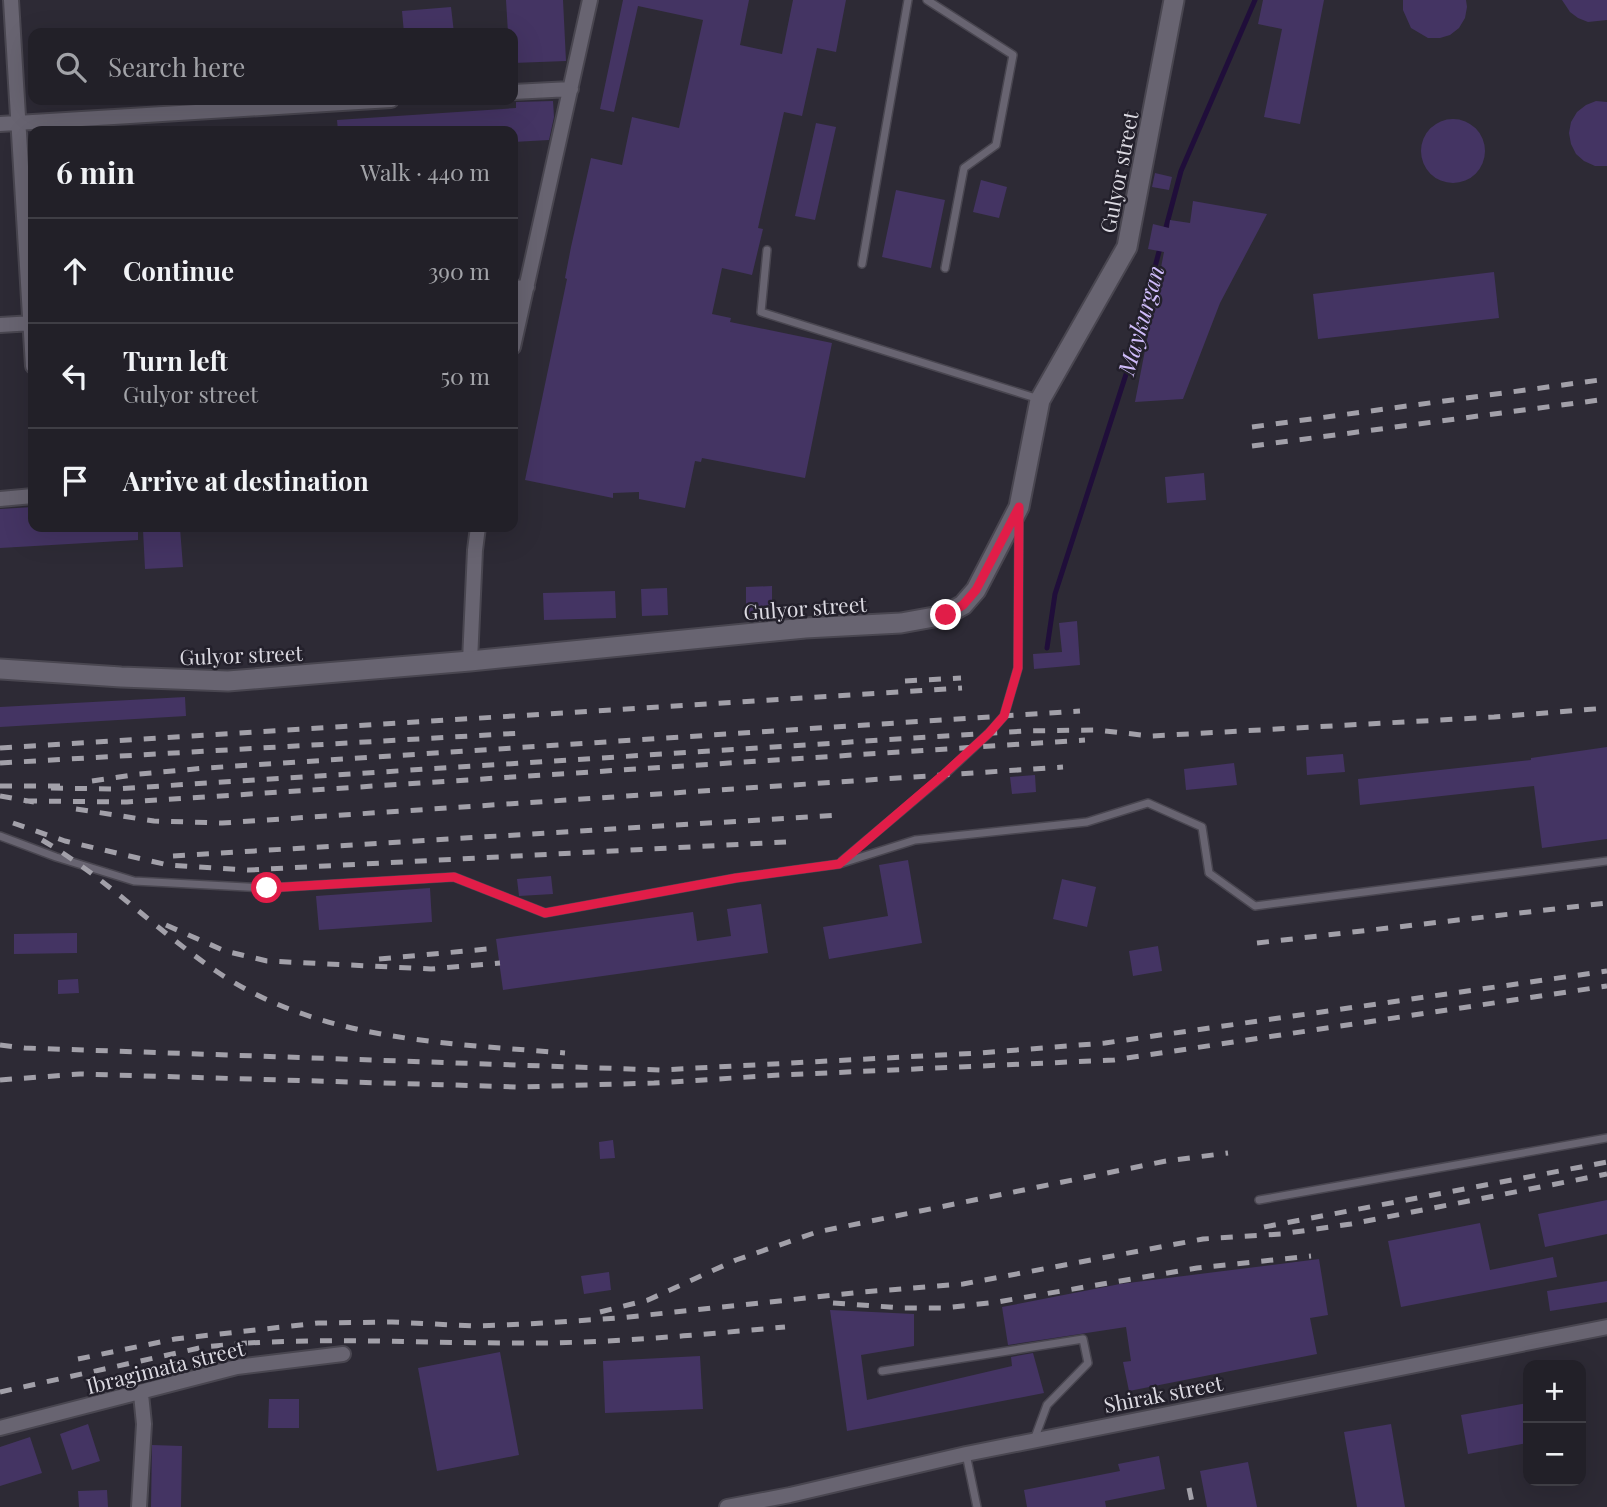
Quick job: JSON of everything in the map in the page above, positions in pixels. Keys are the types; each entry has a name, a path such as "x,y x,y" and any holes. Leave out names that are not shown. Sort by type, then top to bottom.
{"street":[{"path":"10,0 28,261"},
{"path":"520,288 571,89 590,0"},
{"name":"Gulyor street","path":"0,669 228,681 470,661 805,628 901,623 946,615 963,605 976,590 1019,507 1040,400 1127,247 1174,0"},
{"path":"518,92 571,89"},
{"path":"0,124 306,105"},
{"path":"0,325 28,323"},
{"path":"0,499 28,496"},
{"path":"470,661 477,532"},
{"name":"Shirak street","path":"727,1507 791,1501 966,1454 1607,1327"},
{"name":"Ibragimаta street","path":"0,1428 141,1394 237,1367 343,1354"},
{"path":"139,1507 144,1424 141,1394"}],"lane":[{"path":"862,264 908,0"},
{"path":"927,0 1013,55 996,145 964,168 945,268"},
{"path":"767,250 761,312 1040,400"},
{"path":"839,864 943,775 1004,716 1018,668 1019,507"},
{"path":"0,836 134,881 267,888 454,877 545,913 736,878 839,864 915,840 1087,822 1148,803 1202,827 1209,873 1255,906 1607,860"},
{"path":"1259,1200 1607,1138"},
{"path":"882,1371 1083,1339 1088,1363 1047,1405 1034,1440"},
{"path":"966,1454 977,1507"}],"building":[{"path":"506,0 563,0 566,61 518,63 518,28 508,28"},
{"path":"623,0 749,0 740,45 782,54 793,0 846,0 836,52 817,48 802,116 784,112 758,228 763,229 752,275 722,268 712,314 731,318 730,322 832,343 805,478 702,458 701,462 695,461 685,508 639,499 639,492 613,493 613,498 525,480 591,158 622,165 632,117 679,128 703,20 638,6 614,112 600,109"},
{"path":"1263,0 1324,0 1300,124 1264,117 1282,29 1258,24"},
{"path":"1403,0 1466,0 1465,18 1459,28 1450,35 1428,38 1411,28 1403,10"},
{"path":"1562,0 1607,0 1607,20 1588,22 1578,18"},
{"path":"451,7 453,28 404,28 402,11"},
{"path":"553,101 554,117 549,140 518,142 518,126 338,126 337,120 516,108 518,102"},
{"path":"1596,101 1607,102 1607,166 1595,166 1584,161 1576,154 1569,133 1577,112"},
{"path":"1447,119 1459,119 1476,128 1483,139 1483,163 1476,174 1459,183 1447,183 1435,178 1426,169 1421,157 1421,145 1426,133 1435,124"},
{"path":"816,123 836,127 815,220 795,216"},
{"path":"1155,173 1172,177 1169,190 1152,187"},
{"path":"981,180 1007,187 999,218 973,212"},
{"path":"896,190 945,200 931,268 882,257"},
{"path":"1193,201 1267,214 1220,303 1183,399 1135,402 1164,252 1148,249 1153,224 1169,228 1170,220 1190,223"},
{"path":"1494,272 1499,318 1318,339 1313,294"},
{"path":"1204,473 1206,500 1167,503 1165,477"},
{"path":"28,507 28,532 138,532 138,540 0,548 0,509"},
{"path":"143,532 180,532 183,567 145,569"},
{"path":"772,586 772,613 746,614 746,587"},
{"path":"667,588 668,615 642,616 641,589"},
{"path":"615,591 616,618 544,620 543,593"},
{"path":"1077,621 1080,665 1034,669 1033,654 1062,652 1059,623"},
{"path":"185,697 186,716 0,727 0,707"},
{"path":"1607,747 1607,839 1542,848 1534,786 1360,805 1358,779 1531,760"},
{"path":"1343,754 1345,772 1307,775 1306,757"},
{"path":"1234,763 1237,785 1186,790 1184,769"},
{"path":"1035,775 1036,792 1012,794 1010,777"},
{"path":"908,860 922,943 829,959 823,927 888,916 879,865"},
{"path":"551,876 553,894 519,896 517,879"},
{"path":"1062,879 1096,887 1087,927 1053,919"},
{"path":"430,888 432,922 319,930 316,896"},
{"path":"761,904 768,953 503,990 496,939 693,912 697,941 731,936 727,909"},
{"path":"77,933 77,953 14,954 14,934"},
{"path":"1158,946 1162,971 1133,976 1129,951"},
{"path":"78,979 79,993 58,994 58,980"},
{"path":"613,1140 615,1158 600,1159 599,1142"},
{"path":"1607,1200 1607,1234 1545,1247 1538,1214"},
{"path":"1480,1223 1490,1270 1553,1257 1557,1277 1401,1307 1388,1241"},
{"path":"1319,1259 1328,1315 1310,1318 1317,1354 1129,1391 1123,1362 1131,1361 1126,1327 1008,1345 1002,1307 1120,1284"},
{"path":"609,1272 611,1290 584,1294 581,1276"},
{"path":"1607,1281 1607,1302 1550,1311 1547,1291"},
{"path":"830,1310 914,1314 914,1346 861,1355 867,1400 1012,1366 1011,1357 1033,1353 1044,1393 847,1431"},
{"path":"500,1352 519,1455 437,1471 418,1368"},
{"path":"700,1356 703,1409 605,1413 603,1361"},
{"path":"269,1399 299,1399 299,1428 268,1428"},
{"path":"1523,1404 1523,1444 1468,1454 1461,1415"},
{"path":"88,1424 100,1461 72,1470 60,1434"},
{"path":"1391,1424 1405,1507 1357,1507 1344,1432"},
{"path":"30,1437 42,1473 0,1486 0,1447"},
{"path":"152,1445 182,1446 181,1507 151,1507"},
{"path":"1159,1456 1165,1489 1105,1501 1106,1507 1027,1507 1024,1490 1120,1471 1118,1464"},
{"path":"1248,1462 1257,1507 1207,1507 1200,1471"},
{"path":"107,1490 108,1507 79,1507 78,1491"}],"waterway":[{"name":"Maykurgan","path":"1165,231 1181,171 1255,0"},
{"name":"Maykurgan","path":"1047,648 1055,594 1130,362 1161,244"}],"railway":[{"path":"1252,427 1607,379"},
{"path":"1252,446 1607,399"},
{"path":"905,681 961,678"},
{"path":"0,748 962,688"},
{"path":"51,788 114,789 1024,731 1096,730 1151,736 1607,708"},
{"path":"92,781 206,768 1080,711"},
{"path":"0,763 522,733"},
{"path":"25,801 127,802 1085,740"},
{"path":"76,809 154,821 222,823 1063,767"},
{"path":"0,786 61,786"},
{"path":"0,796 34,802"},
{"path":"173,856 840,815"},
{"path":"13,823 65,841 168,865 249,870 786,842"},
{"path":"42,840 87,870 216,971 256,994 297,1012 340,1025 429,1041 565,1053"},
{"path":"1257,943 1607,903"},
{"path":"166,925 225,951 267,961 431,969 500,963"},
{"path":"379,959 498,948"},
{"path":"0,1045 660,1070 979,1053 1105,1043 1607,971"},
{"path":"0,1080 80,1074 519,1087 654,1083 1114,1060 1607,986"},
{"path":"600,1312 648,1300 736,1260 817,1232 1166,1161 1228,1153"},
{"path":"1264,1227 1607,1162"},
{"path":"78,1359 175,1339 318,1323 392,1322 475,1326 528,1324 619,1318 963,1284 1203,1239 1281,1234 1351,1224 1607,1174"},
{"path":"833,1303 945,1308 997,1302 1197,1268 1311,1256"},
{"path":"248,1343 582,1342 785,1327"},
{"path":"0,1392 204,1347 257,1342"},
{"path":"1189,1488 1193,1507"}],"route":[{"path":"267,888 454,877 545,913 736,878 839,864 943,775 1004,716 1018,668 1019,507 976,590 963,605 946,615"}]}
